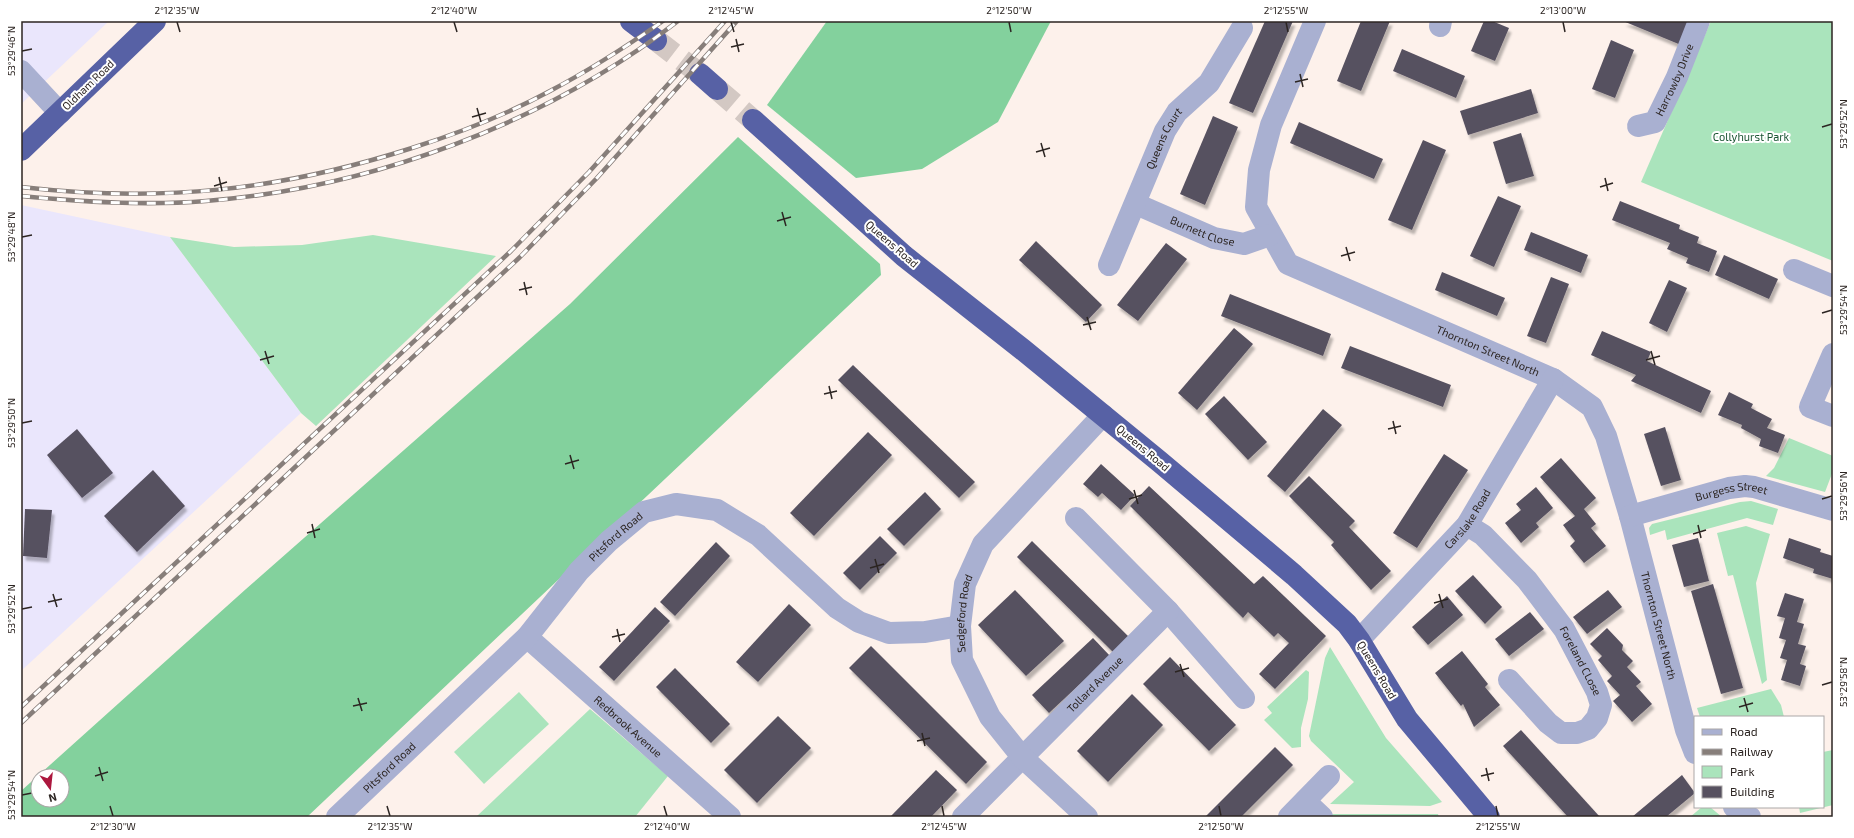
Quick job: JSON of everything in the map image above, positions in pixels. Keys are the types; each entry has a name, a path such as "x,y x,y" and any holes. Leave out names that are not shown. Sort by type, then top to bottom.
{"highway":[{"name":"Oldham Road","path":"21,150 155,21"},
{"path":"631,21 656,40"},
{"path":"700,74 716,89"},
{"name":"Queens Road","path":"753,120 904,256 1103,414 1294,575 1347,624 1359,640 1407,719 1489,817"}],"street":[{"name":"Thornton Street North","path":"1315,21 1271,125 1259,170 1256,207 1270,235 1288,264 1553,380 1592,407 1606,436 1630,516 1686,730 1694,750"},
{"name":"Harrowby Drive","path":"1638,126 1655,122 1677,77 1699,21"},
{"name":"Queens Court","path":"1109,264 1136,204 1165,131 1177,112 1209,84 1242,28"},
{"path":"21,71 60,113"},
{"name":"Burnett Close","path":"1136,204 1214,238 1244,244 1270,235"},
{"path":"1794,270 1833,286"},
{"path":"1833,354 1810,407 1833,416"},
{"name":"Carslake Road","path":"1359,640 1467,525 1553,380"},
{"name":"Sedgeford Road","path":"1087,817 1022,757 990,717 962,660 960,626 966,584 982,544 1103,414"},
{"name":"Burgess Street","path":"1630,516 1729,488 1745,486 1754,487 1833,510"},
{"name":"Pitsford Road","path":"337,817 527,637 579,571 609,541 644,512 676,504 717,510 758,535 837,608 859,622 889,633 925,632 960,626"},
{"path":"1076,518 1168,611 1244,698"},
{"name":"Foreland CLose","path":"1467,525 1483,535 1527,580 1564,628 1597,692 1601,705 1597,718 1588,729 1577,733 1561,732 1548,723 1509,680"},
{"name":"Tollard Avenue","path":"963,817 1168,611"},
{"name":"Redbrook Avenue","path":"527,637 730,817"},
{"path":"1289,817 1329,776"},
{"path":"1305,801 1322,817"},
{"path":"1735,808 1750,817"}],"shaded area":[{"path":"21,21 109,21 21,104"},
{"path":"21,205 170,237 301,413 21,671"}],"green space":[{"path":"827,21 1051,21 998,122 922,169 856,178 767,105"},
{"name":"Collyhurst Park","path":"1711,21 1833,21 1833,261 1641,182"},
{"path":"738,137 880,264 881,275 307,817 21,817 21,791 30,783 30,808 70,808 70,768 47,768 246,589 570,304"},
{"path":"373,235 496,256 316,426 301,413 170,237 234,247 302,245"},
{"path":"1789,438 1833,456 1833,471 1825,492 1766,476 1774,468"},
{"path":"1751,501 1778,509 1773,525 1747,518 1667,540 1665,530 1650,535 1649,528 1652,524 1740,502"},
{"path":"1746,526 1770,534 1756,583 1767,680 1762,684 1733,575 1728,576 1717,533"},
{"path":"1330,647 1386,738 1442,802 1430,806 1330,804 1354,782 1311,741 1309,736 1325,658"},
{"path":"1306,670 1309,672 1308,699 1301,728 1301,747 1292,748 1264,720 1272,713 1267,707"},
{"path":"1771,689 1781,705 1784,716 1700,716 1697,708"},
{"path":"519,692 549,724 484,784 454,752"},
{"path":"590,709 668,776 635,817 476,817"},
{"path":"1833,750 1833,805 1824,807 1824,752"},
{"path":"1701,808 1711,808 1722,817 1690,817"},
{"path":"1799,808 1821,808 1800,813"},
{"path":"1330,814 1438,814 1439,817 1332,817"}],"building":[{"path":"1265,21 1293,21 1253,113 1229,103"},
{"path":"1361,21 1390,21 1361,91 1337,81"},
{"path":"1484,21 1492,21 1509,28 1495,61 1471,51"},
{"path":"1623,21 1685,21 1690,23 1681,45"},
{"path":"1611,40 1634,50 1615,98 1592,89"},
{"path":"1402,49 1465,76 1456,98 1393,71"},
{"path":"1531,89 1538,113 1468,135 1460,111"},
{"path":"1213,116 1238,127 1205,205 1180,194"},
{"path":"1299,122 1383,159 1374,179 1290,143"},
{"path":"1521,133 1534,176 1506,184 1493,142"},
{"path":"1423,140 1446,150 1412,230 1388,220"},
{"path":"1498,196 1521,206 1494,267 1470,256"},
{"path":"1620,201 1680,225 1679,229 1699,237 1697,243 1717,251 1709,272 1686,263 1688,258 1667,249 1670,243 1612,220"},
{"path":"1531,232 1588,255 1581,273 1524,250"},
{"path":"1036,241 1102,305 1086,322 1019,260"},
{"path":"1166,243 1187,259 1138,321 1117,305"},
{"path":"1724,255 1778,279 1769,299 1715,275"},
{"path":"1442,272 1505,298 1497,316 1435,290"},
{"path":"1551,277 1569,284 1546,343 1527,336"},
{"path":"1669,280 1687,288 1667,332 1649,323"},
{"path":"1230,294 1331,334 1323,356 1221,316"},
{"path":"1234,328 1253,344 1197,410 1178,393"},
{"path":"1602,331 1651,352 1647,361 1711,391 1701,413 1631,381 1636,375 1591,355"},
{"path":"1350,346 1451,385 1443,407 1341,368"},
{"path":"853,365 975,482 959,498 838,380"},
{"path":"1729,392 1753,404 1751,408 1772,419 1767,428 1785,435 1778,453 1759,446 1761,439 1741,428 1742,425 1718,415"},
{"path":"1224,396 1267,442 1248,460 1205,414"},
{"path":"1323,409 1342,425 1285,492 1267,476"},
{"path":"1665,427 1681,480 1661,486 1644,434"},
{"path":"77,429 113,473 82,498 47,455"},
{"path":"868,432 892,455 814,536 790,513"},
{"path":"1444,454 1468,470 1417,548 1393,533"},
{"path":"1561,458 1596,498 1584,509 1596,524 1591,528 1606,546 1584,563 1570,546 1575,541 1563,525 1575,516 1540,477"},
{"path":"1101,464 1135,495 1121,510 1102,493 1098,497 1083,484"},
{"path":"153,470 185,506 137,552 104,516"},
{"path":"1309,476 1355,521 1349,527 1391,571 1371,590 1331,545 1334,542 1289,496"},
{"path":"1149,486 1254,584 1263,576 1326,636 1275,689 1259,674 1289,643 1278,633 1274,637 1248,612 1243,618 1130,506"},
{"path":"1536,487 1553,508 1536,523 1539,527 1521,543 1505,523 1521,510 1516,504"},
{"path":"925,492 941,509 904,546 887,529"},
{"path":"25,509 52,510 47,558 23,556"},
{"path":"880,536 897,553 860,590 843,573"},
{"path":"1698,538 1709,581 1684,587 1672,545"},
{"path":"1789,538 1821,549 1820,552 1833,556 1833,579 1813,573 1814,569 1783,558"},
{"path":"1032,541 1130,638 1115,654 1017,557"},
{"path":"716,542 730,556 675,616 660,602"},
{"path":"1473,575 1502,607 1485,624 1455,591"},
{"path":"1713,584 1743,688 1721,694 1691,591"},
{"path":"1015,590 1064,641 1026,676 978,625"},
{"path":"1608,590 1622,607 1587,634 1573,617"},
{"path":"1785,593 1804,599 1797,622 1804,624 1798,644 1806,646 1800,664 1806,666 1800,686 1781,680 1787,660 1780,658 1786,640 1779,638 1785,618 1777,616"},
{"path":"1447,596 1463,615 1428,645 1412,627"},
{"path":"789,604 811,625 758,682 736,662"},
{"path":"655,607 670,621 614,681 599,667"},
{"path":"1530,612 1544,629 1509,656 1495,639"},
{"path":"1607,628 1623,645 1622,650 1633,661 1627,667 1641,682 1636,686 1652,704 1632,722 1613,701 1620,695 1607,681 1612,676 1598,660 1602,656 1590,644"},
{"path":"1093,638 1110,656 1049,713 1032,695"},
{"path":"871,646 987,762 966,784 849,668"},
{"path":"1462,651 1488,684 1485,687 1500,705 1474,727 1463,704 1461,706 1435,673"},
{"path":"1170,657 1236,725 1209,751 1143,684"},
{"path":"675,668 730,724 711,743 656,687"},
{"path":"1132,694 1163,725 1108,782 1077,751"},
{"path":"778,716 811,748 757,803 724,770"},
{"path":"1521,730 1600,817 1568,817 1503,746"},
{"path":"1275,747 1293,765 1241,817 1205,817"},
{"path":"936,770 957,790 931,817 890,817"},
{"path":"1682,775 1694,792 1694,794 1666,817 1632,817"}],"tunnel":[{"path":"656,40 700,74"},
{"path":"717,89 753,120"}],"railway":[{"path":"21,187 72,192 122,194 218,190 266,183 362,163 447,136 482,123 533,100 622,49 663,21"},
{"path":"21,196 114,203 206,201 269,194 331,182 393,165 455,144 514,119 572,90 627,57 678,21"},
{"path":"21,707 511,251 589,172 725,21"},
{"path":"21,723 520,257 596,179 737,21"}]}
